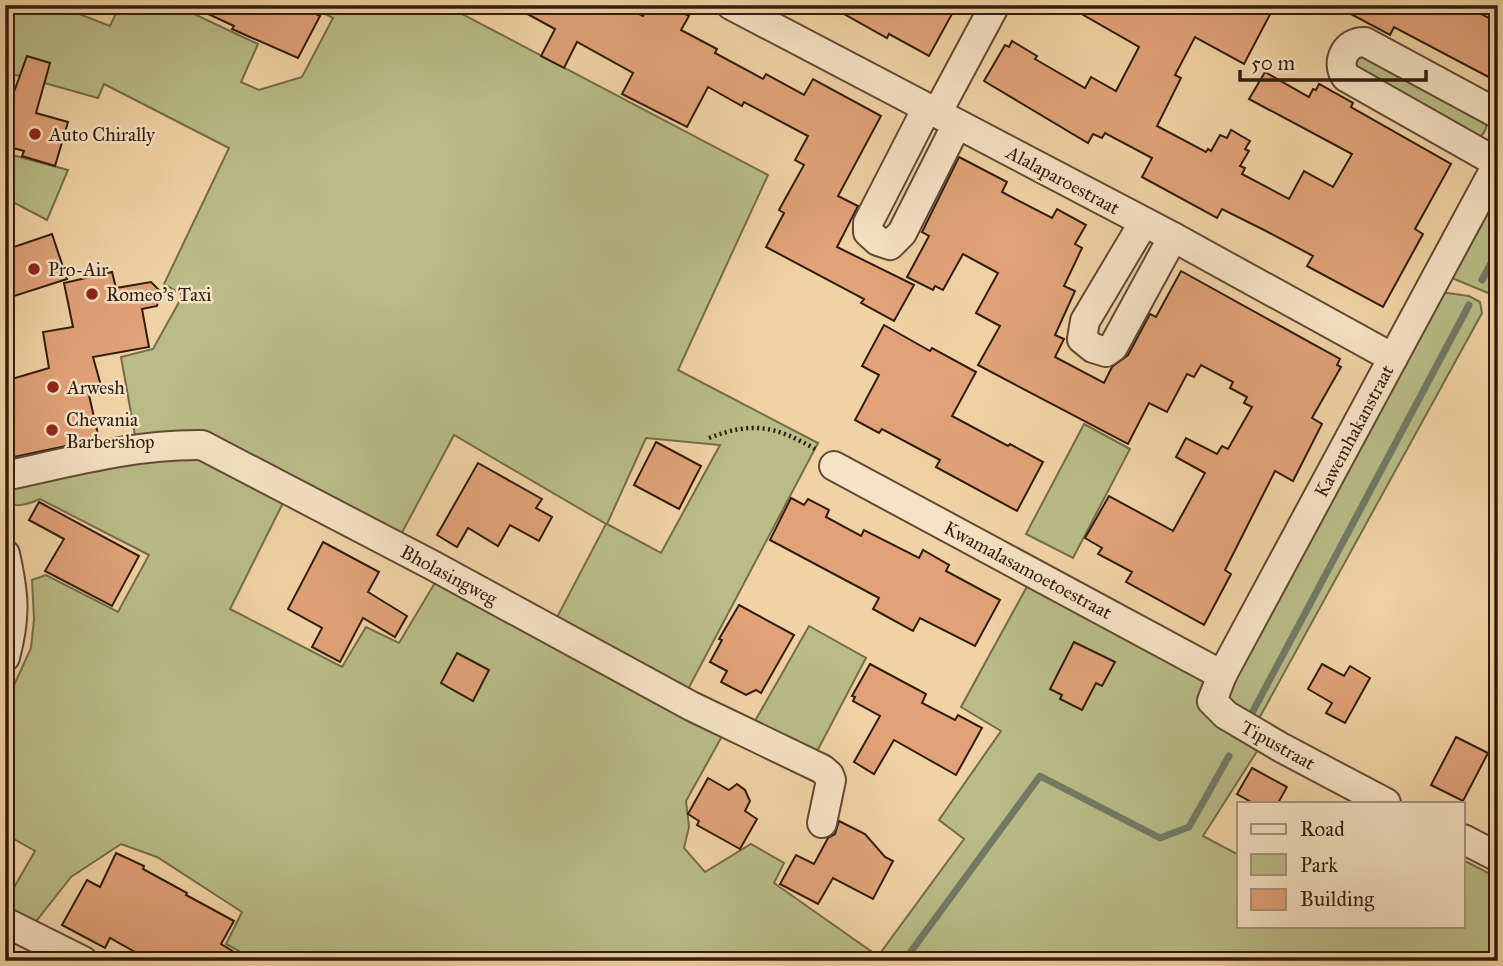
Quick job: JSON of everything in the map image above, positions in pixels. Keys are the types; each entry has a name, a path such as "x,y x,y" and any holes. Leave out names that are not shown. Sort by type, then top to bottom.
{"street":[{"name":"Alalaparoestraat","path":"731,5 1173,237 1393,358"},
{"path":"940,115 995,5"},
{"path":"1498,114 1365,42 1349,46 1340,62 1341,71 1346,77 1498,163"},
{"name":"Kawemhakanstraat","path":"1212,701 1222,675 1498,163"},
{"path":"1144,222 1085,321 1082,339 1093,348 1106,352 1112,347 1173,237"},
{"name":"Bholasingweg","path":"5,476 110,453 172,445 202,445 432,565 691,706 822,769 830,775 831,780 822,822"},
{"name":"Kwamalasamoetoestraat","path":"834,466 1222,675"},
{"path":"5,554 14,593 12,631 5,657"},
{"name":"Tipustraat","path":"1212,701 1226,715 1383,802"},
{"path":"1464,840 1498,857"},
{"path":"5,922 83,961"}],"path":[{"path":"709,438 746,427 765,427 800,440 834,466"}],"green space":[{"path":"5,5 56,5 110,26 120,5 175,5 258,44 241,82 259,90 302,77 333,18 308,5 445,5 768,175 678,370 818,443 685,695 554,623 606,524 454,435 397,542 232,451 136,441 121,357 153,349 183,295 164,284 229,148 104,84 98,98 5,72","holes":["646,438 720,445 661,553 607,524"]},
{"path":"1351,48 1487,119 1484,133 1477,139 1349,71"},
{"path":"5,153 68,170 47,220 5,198"},
{"path":"1498,185 1498,275 1488,293 1447,276"},
{"path":"1440,292 1469,296 1480,302 1482,313 1256,724 1226,703 1227,682"},
{"path":"1084,424 1130,449 1073,558 1026,534"},
{"path":"193,452 286,497 230,609 342,667 366,627 399,643 439,576 725,731 686,801 689,827 684,848 705,872 751,844 784,863 774,883 878,956 964,839 939,820 1001,731 961,707 1030,581 1196,667 1261,745 1203,836 1237,854 1237,928 1464,928 1464,861 1498,878 1498,961 257,961 226,944 242,912 157,857 121,844 71,877 30,929 5,915 5,903 35,851 5,834 5,705 31,648 34,619 32,580 46,575 118,612 149,555 40,499 21,505 11,503 8,499 7,483"},
{"path":"809,626 866,658 813,759 751,728"}],"building":[{"path":"189,5 298,5 320,16 298,58 232,29 234,26"},
{"path":"511,5 623,5 643,16 648,5 669,5 689,16 681,30 717,49 715,53 763,79 766,74 804,95 813,79 881,116 838,196 858,206 837,247 914,285 894,321 861,303 864,299 766,247 784,213 779,210 804,165 795,160 808,136 744,102 742,106 708,87 687,127 622,94 633,73 577,42 564,68 541,56 555,29"},
{"path":"828,5 936,5 952,14 929,56 889,34 887,38"},
{"path":"1066,5 1275,5 1244,64 1195,37 1175,75 1181,78 1157,126 1206,152 1208,149 1211,151 1220,135 1227,138 1231,130 1250,141 1245,149 1249,151 1240,166 1245,168 1242,174 1289,199 1304,171 1333,187 1352,154 1249,99 1265,72 1309,97 1319,84 1353,103 1351,107 1451,164 1415,229 1423,234 1383,307 1307,266 1313,256 1222,209 1217,218 1142,177 1152,158 1105,133 1102,138 1093,134 1088,143 984,81 1005,45 1009,47 1012,41 1037,56 1035,59 1085,88 1091,77 1116,91 1139,47"},
{"path":"1334,5 1465,5 1498,23 1498,82 1394,27 1390,35"},
{"name":"Auto Chirally","path":"27,56 50,63 36,113 68,122 55,166 22,156 24,151 5,146 5,98 11,100"},
{"path":"959,157 1007,182 1002,192 1052,218 1057,209 1086,225 1075,244 1082,248 1064,286 1075,291 1055,335 1064,339 1055,357 1104,383 1112,367 1128,355 1150,314 1156,317 1181,271 1340,359 1337,365 1341,367 1312,418 1322,424 1293,481 1275,471 1225,570 1231,574 1204,625 1126,582 1132,572 1098,554 1102,548 1085,538 1109,496 1173,531 1205,473 1176,457 1186,438 1217,454 1222,446 1228,449 1252,407 1244,403 1247,397 1230,388 1233,382 1201,365 1194,377 1187,374 1167,412 1149,403 1128,444 978,365 1000,326 976,313 998,273 963,254 943,290 935,286 933,290 907,277 929,236 922,232"},
{"name":"Pro-Air","path":"52,234 67,279 5,299 5,250"},
{"path":"112,272 116,288 151,282 160,291 157,306 142,309 149,347 93,357 103,393 89,395 99,439 14,457 5,421 5,381 49,368 43,332 73,327 64,283"},
{"path":"884,325 930,351 932,348 976,372 952,416 1043,462 1017,511 936,467 940,460 882,429 879,433 855,420 879,375 862,366"},
{"path":"656,442 701,466 679,509 634,485"},
{"path":"478,463 542,499 536,508 552,517 539,541 510,525 498,546 468,528 457,547 437,535"},
{"path":"791,498 804,505 808,499 829,510 826,517 861,536 864,530 919,558 923,550 949,565 946,571 1000,600 975,646 920,618 913,631 873,609 879,598 770,540"},
{"path":"39,502 139,556 112,606 45,571 64,539 29,520"},
{"path":"323,542 379,572 368,592 407,616 395,637 363,618 340,662 312,647 322,628 288,609"},
{"path":"739,605 794,635 761,693 756,690 746,695 721,682 727,671 710,662 722,640 719,639"},
{"path":"1074,642 1115,662 1102,686 1096,683 1082,710 1060,699 1062,695 1050,689"},
{"path":"457,653 489,670 473,701 441,683"},
{"path":"870,664 926,694 922,703 955,720 958,715 982,728 956,775 894,740 874,774 854,762 880,716 853,701 855,697 852,696"},
{"path":"1322,664 1344,676 1350,666 1370,678 1345,723 1326,713 1332,703 1308,689"},
{"path":"1456,737 1488,753 1463,801 1431,785"},
{"path":"1252,768 1287,787 1279,802 1251,802 1237,794"},
{"path":"708,778 729,790 737,784 745,790 750,801 745,811 757,819 740,849 697,825 699,821 688,814"},
{"path":"839,821 865,834 885,857 893,861 873,899 833,878 818,904 780,884 796,855 814,864 828,838 835,834"},
{"path":"116,853 144,866 143,869 234,921 221,944 249,961 151,961 110,938 105,948 62,925 87,880 100,887"}],"waterway":[{"path":"1482,280 1498,250"},
{"path":"1252,713 1469,305"},
{"path":"904,961 1040,776 1160,838 1189,827 1229,756"}],"place":[{"name":"Auto Chirally","path":"35,134"},
{"name":"Pro-Air","path":"34,269"},
{"name":"Romeo's Taxi","path":"92,294"},
{"name":"Arwesh","path":"53,387"},
{"name":"Chevania Barbershop","path":"52,430"}]}
